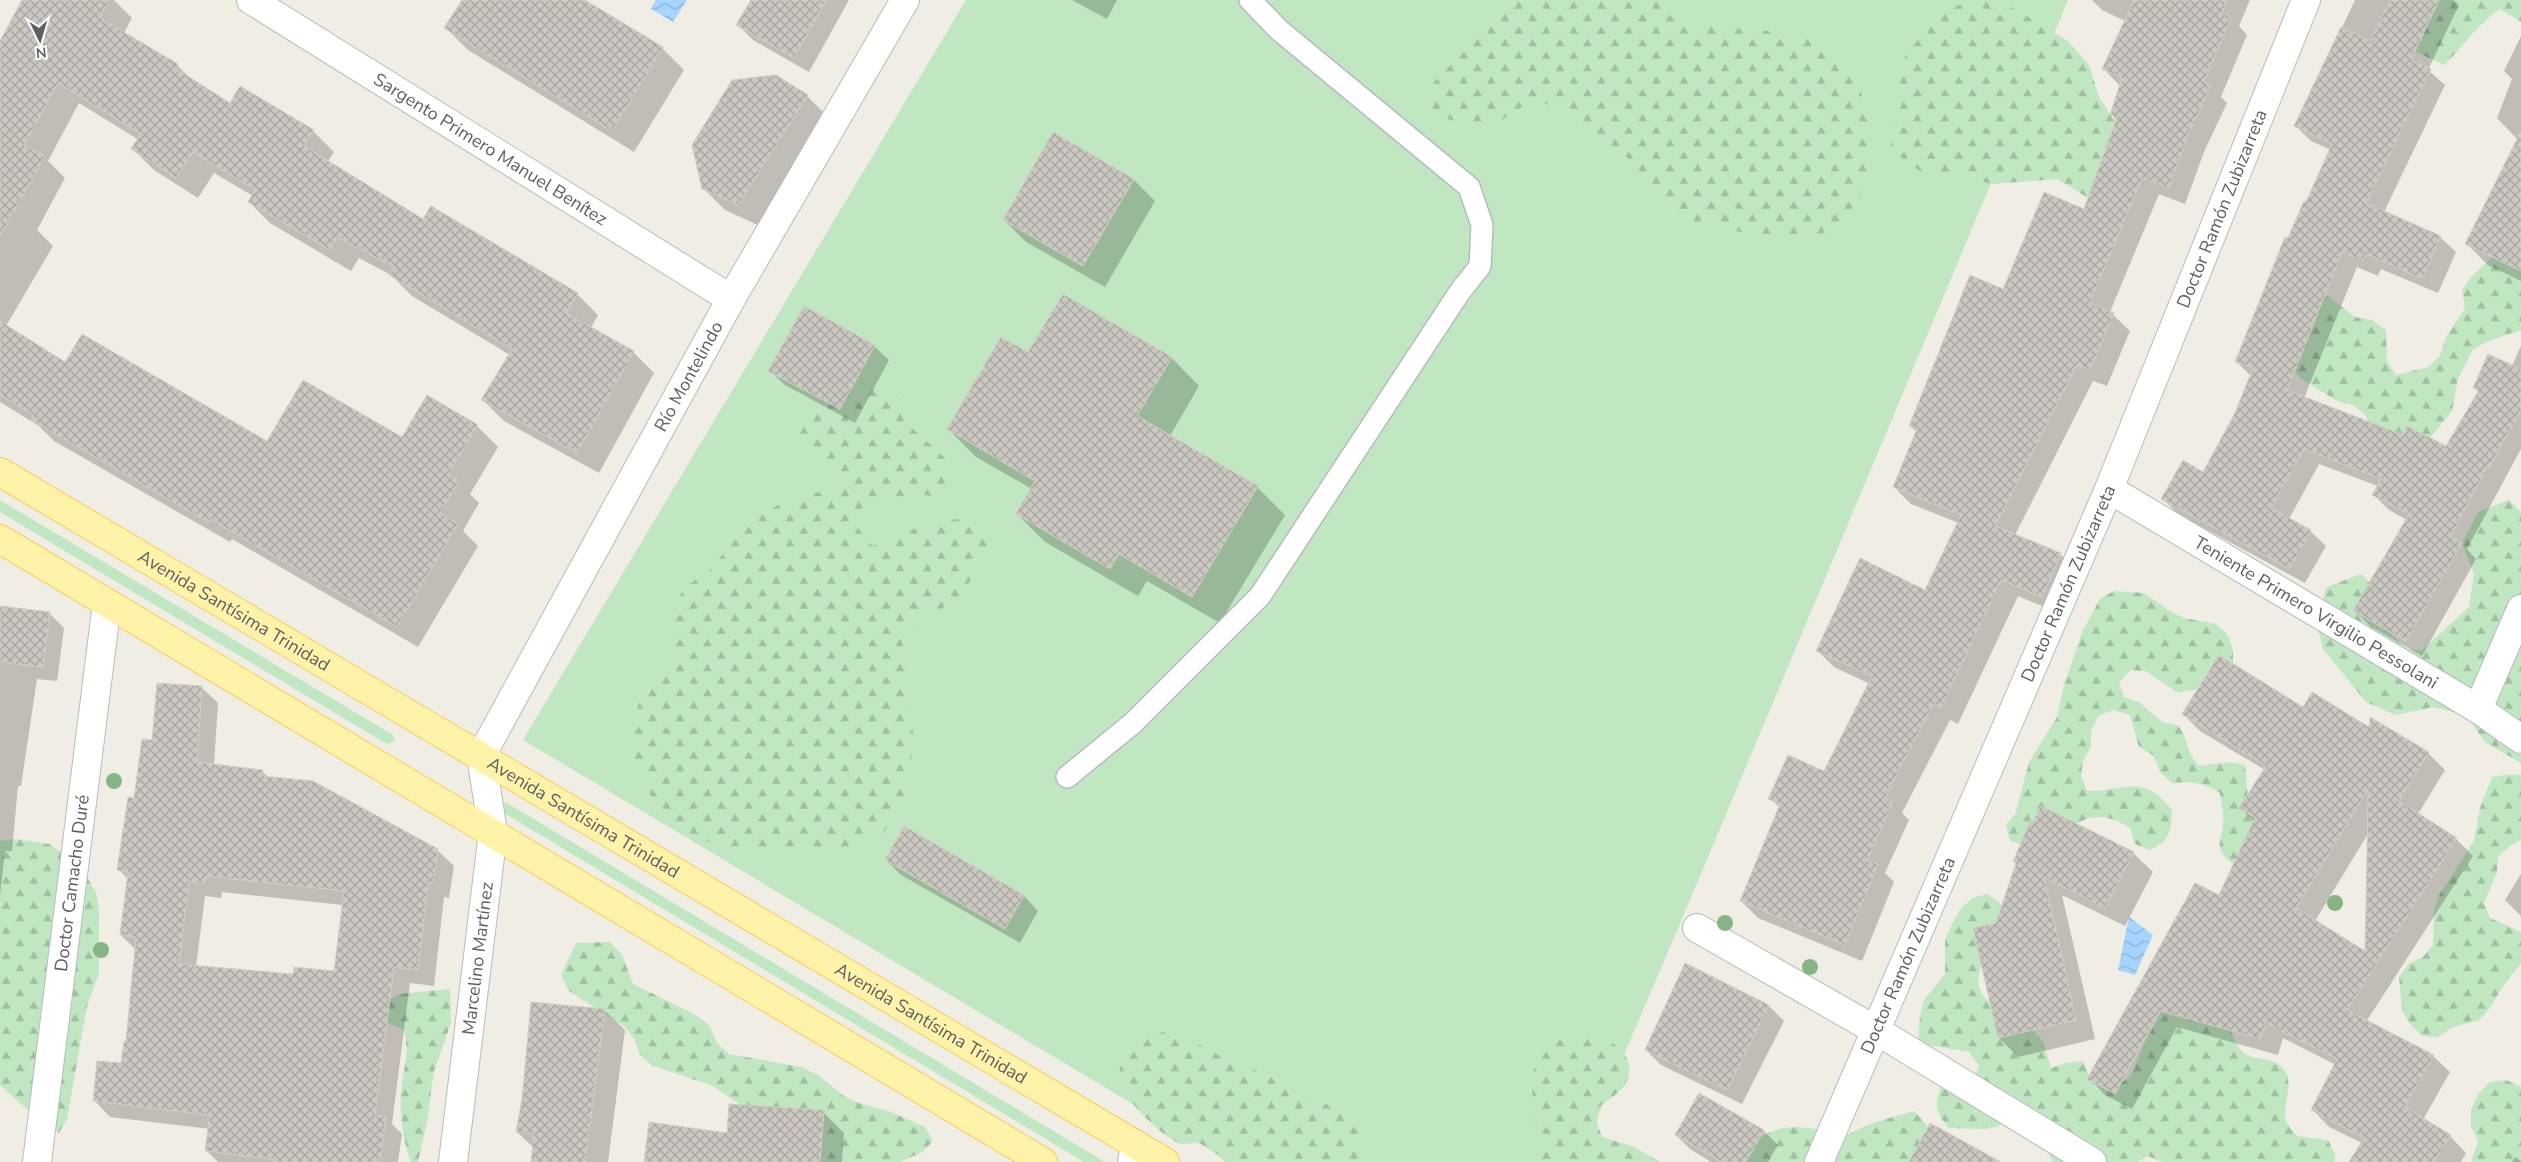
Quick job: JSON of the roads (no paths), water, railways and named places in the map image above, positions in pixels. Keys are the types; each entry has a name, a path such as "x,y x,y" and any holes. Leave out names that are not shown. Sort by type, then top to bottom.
{"main road":[{"name":"Avenida Santísima Trinidad","path":"0,472 481,756 1134,1153 1165,1162"},
{"path":"0,540 1044,1162"}],"street":[{"name":"Sargento Primero Manuel Benítez","path":"251,0 731,298"},
{"name":"Río Montelindo","path":"481,756 731,298 906,0"},
{"name":"Doctor Ramón Zubizarreta","path":"1819,1162 2109,489 2306,0"},
{"name":"Teniente Primero Virgilio Pessolani","path":"2109,489 2478,709 2521,739"},
{"name":"Doctor Camacho Duré","path":"36,1162 107,603"},
{"path":"2478,709 2521,609"},
{"name":"Marcelino Martínez","path":"452,1162 493,832 481,756"},
{"path":"1697,928 1877,1031 2092,1162"}],"lane":[{"path":"1067,777 1134,723 1260,596 1459,293 1480,266 1482,225 1469,187 1279,30 1250,0"}],"water":[{"path":"656,0 687,0 673,22 651,9"},
{"path":"2129,917 2153,935 2135,975 2118,970"}]}
